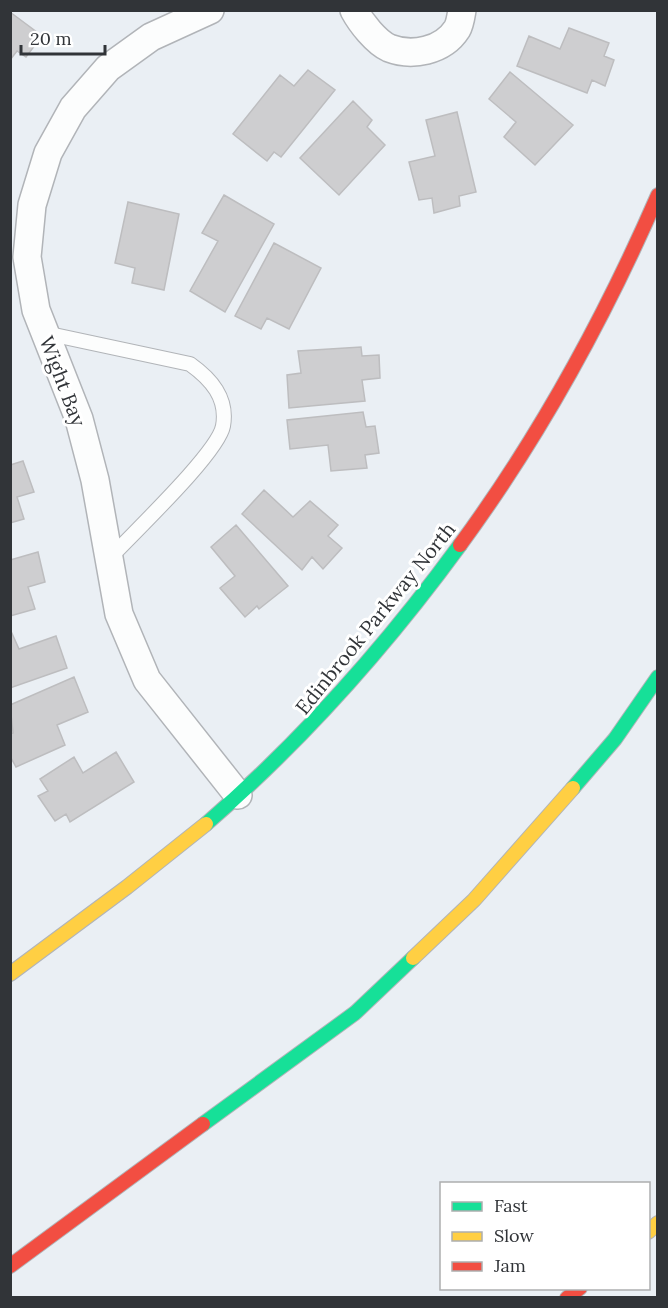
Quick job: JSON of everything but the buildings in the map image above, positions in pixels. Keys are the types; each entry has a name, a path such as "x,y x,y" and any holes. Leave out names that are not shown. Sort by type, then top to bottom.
{"main road":[{"name":"Edinbrook Parkway North","path":"10,974 130,886 238,795 310,728 376,654 456,554 541,426 593,336 630,261 657,195"},
{"path":"10,1266 355,1013 474,900 615,739 657,677"}],"street":[{"name":"Wight Bay","path":"210,10 151,37 108,68 73,108 48,153 32,205 27,257 36,310 79,419 95,480 119,614 147,680 238,795"},
{"path":"354,10 361,22 387,47 414,54 440,45 457,28 462,10"}],"lane":[{"path":"45,333 190,364 210,378 221,400 223,426 212,450 109,559"}],"traffic: fast":[{"path":"206,824 276,760 341,692 402,621 460,545"},
{"path":"573,788 615,739 658,677"},
{"path":"203,1124 355,1013 413,958"}],"traffic: slow":[{"path":"413,958 474,900 573,788"},
{"path":"10,974 127,887 206,824"},
{"path":"650,1230 658,1223"}],"traffic: jam":[{"path":"460,545 517,462 569,376 616,287 658,195"},
{"path":"10,1266 203,1124"},
{"path":"567,1298 577,1290"}]}
